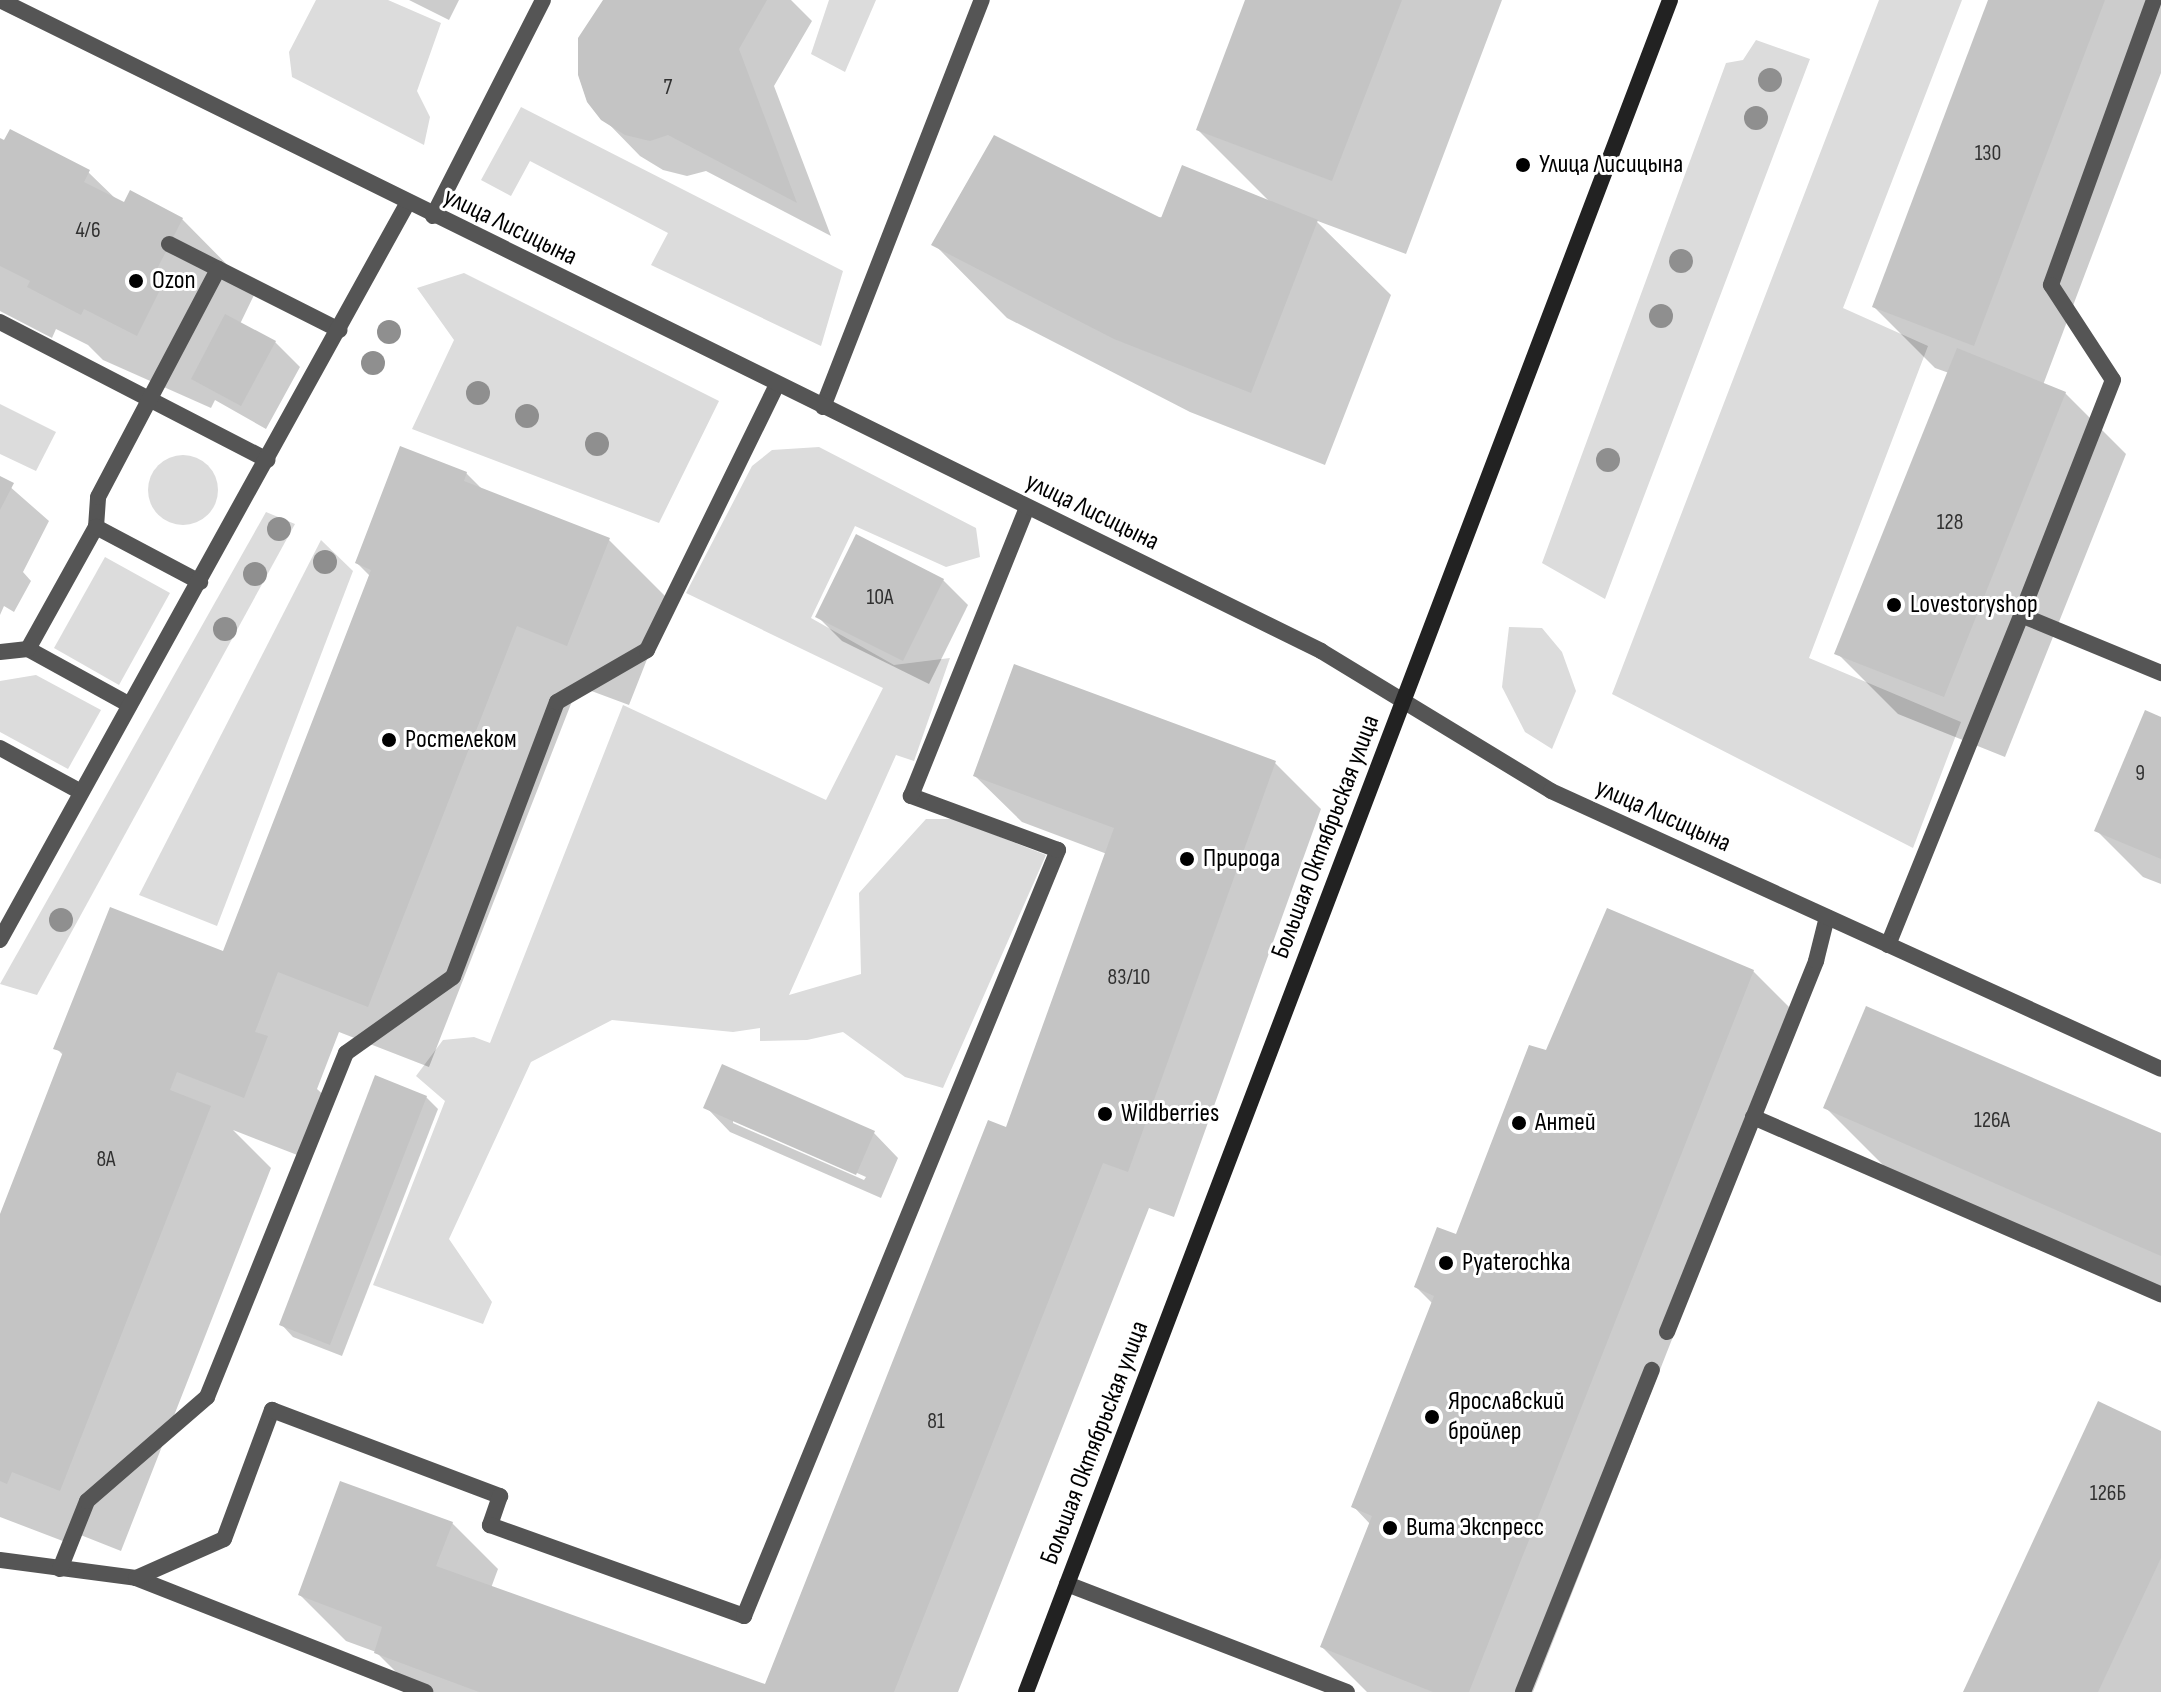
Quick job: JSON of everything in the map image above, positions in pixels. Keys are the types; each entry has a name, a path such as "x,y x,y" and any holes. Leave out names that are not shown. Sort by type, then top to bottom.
{"main road":[{"name":"Большая Октябрьская улица","path":"1026,1692 1670,0"}],"street":[{"name":"улица Лисицына","path":"0,0 407,204 1321,651 1551,791 2161,1069"},
{"path":"433,216 543,0"},
{"path":"823,407 982,0"},
{"path":"1888,945 2113,380 2051,285 2154,0"},
{"path":"0,940 407,204"},
{"path":"169,244 339,330"},
{"path":"28,649 96,527 98,497 218,269"},
{"path":"0,322 267,460"},
{"path":"60,1569 87,1501 207,1397 346,1053 453,977 557,702 647,650 777,385"},
{"path":"136,1578 224,1539 272,1410 500,1496 490,1525 744,1616 1058,850 911,796 1027,507"},
{"path":"96,527 200,582"},
{"path":"2021,615 2161,673"},
{"path":"0,652 28,649 130,705"},
{"path":"0,748 81,792"},
{"path":"1667,1332 1816,961 1827,917"},
{"path":"1753,1117 2161,1294"},
{"path":"1523,1692 1652,1370"},
{"path":"0,1560 136,1578 425,1692"},
{"path":"1067,1584 1347,1692"}],"shaded area":[{"path":"316,0 388,0 441,23 417,91 430,117 424,145 292,77 289,52"},
{"path":"829,0 876,0 845,72 811,54"},
{"path":"1879,0 1962,0 1843,308 1928,346 1809,658 1961,722 1913,848 1612,694"},
{"path":"1756,40 1810,59 1605,599 1542,563 1726,63 1743,60"},
{"path":"521,107 843,271 821,346 651,265 668,233 530,161 511,196 481,180"},
{"path":"464,273 719,401 659,523 412,429 454,340 417,288"},
{"path":"0,404 56,432 36,471 0,454"},
{"path":"819,447 976,528 980,557 946,567 855,526 811,618 894,665 950,658 914,761 896,755 789,995 861,974 859,893 926,819 955,819 1046,855 943,1088 905,1077 843,1032 807,1040 760,1041 760,1028 733,1032 612,1020 531,1062 449,1239 492,1302 483,1324 373,1285 445,1101 416,1076 443,1040 474,1037 490,1043 623,705 826,800 883,688 686,593 752,466 772,450"},
{"path":"190,455 212,470 218,490 216,504 208,515 197,523 176,525 158,515 150,504 148,483 158,465 169,457"},
{"path":"266,512 295,524 37,995 0,984"},
{"path":"321,540 353,571 217,926 139,895"},
{"path":"105,557 170,593 119,685 54,648"},
{"path":"1509,627 1542,628 1562,652 1576,691 1552,749 1525,732 1502,687"},
{"path":"36,675 101,710 68,769 0,732 0,681"}],"building":[{"path":"603,0 767,0 739,49 797,203 668,135 650,141 625,135 601,120 587,102 578,75 578,38"},
{"path":"1245,0 1402,0 1332,181 1196,130"},
{"path":"1988,0 2105,0 1974,346 1872,307"},
{"path":"10,129 90,170 84,182 124,202 130,190 183,218 157,269 168,274 137,336 84,309 81,315 27,287 30,281 0,266 0,138 4,140"},
{"path":"994,135 1161,218 1182,165 1318,220 1251,393 1114,339 931,245"},
{"path":"225,314 276,341 241,406 191,379"},
{"path":"1957,348 2066,392 1944,697 1834,654"},
{"path":"400,446 467,472 464,481 610,538 567,646 517,626 368,1007 278,972 255,1032 268,1036 244,1098 177,1072 170,1090 211,1106 60,1491 12,1472 7,1484 0,1481 0,1214 63,1052 53,1049 110,907 223,951 371,570 355,563"},
{"path":"0,476 14,483 0,510"},
{"path":"856,534 944,579 903,661 815,617"},
{"path":"1014,664 1276,761 1128,1172 1103,1163 894,1692 479,1692 374,1653 382,1627 298,1595 340,1481 453,1522 436,1566 765,1684 988,1120 1006,1127 1114,828 973,776"},
{"path":"2145,710 2161,717 2161,859 2094,831"},
{"path":"1607,908 1754,970 1469,1692 1433,1692 1320,1647 1372,1516 1351,1507 1434,1296 1414,1287 1437,1227 1456,1234 1529,1045 1546,1050"},
{"path":"1866,1006 2161,1133 2161,1256 1823,1108"},
{"path":"722,1064 875,1131 856,1175 703,1108"},
{"path":"375,1075 427,1096 330,1345 279,1325"},
{"path":"2098,1401 2161,1431 2161,1558 2098,1692 1963,1692"}],"place":[{"name":"Улица Лисицына","path":"1523,165"},
{"name":"Ozon","path":"136,281"},
{"name":"Lovestoryshop","path":"1894,605"},
{"name":"Ростелеком","path":"389,740"},
{"name":"Природа","path":"1187,859"},
{"name":"Wildberries","path":"1105,1114"},
{"name":"Антей","path":"1519,1123"},
{"name":"Pyaterochka","path":"1446,1263"},
{"name":"Ярославский бройлер","path":"1432,1417"},
{"name":"Вита Экспресс","path":"1390,1528"}]}
